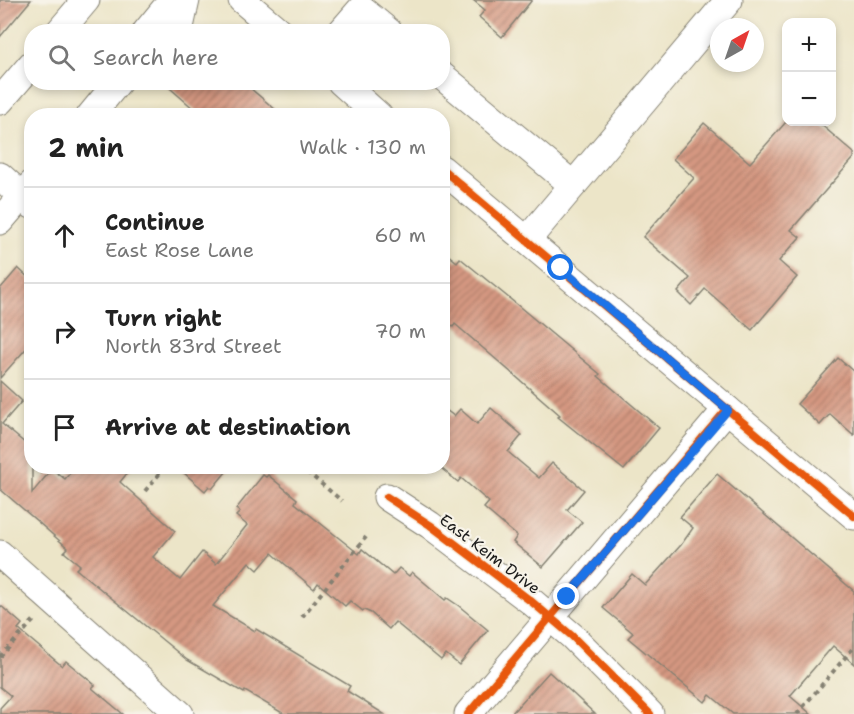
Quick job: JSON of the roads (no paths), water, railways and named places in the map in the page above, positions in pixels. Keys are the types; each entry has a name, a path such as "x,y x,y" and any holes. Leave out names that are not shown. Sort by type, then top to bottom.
{"street":[{"path":"66,24 86,0"},
{"path":"153,24 164,10 184,0"},
{"path":"180,24 184,0"},
{"path":"242,0 270,24"},
{"path":"527,240 729,0"},
{"path":"348,24 362,9 380,24"},
{"path":"0,101 24,73"},
{"path":"450,83 573,185"},
{"path":"97,108 111,90"},
{"path":"349,90 371,108"},
{"path":"0,176 24,192"},
{"path":"450,176 854,516"},
{"path":"0,221 24,199"},
{"path":"468,714 728,410"},
{"name":"East Keim Drive","path":"387,497 430,525 550,617 651,714"},
{"path":"0,554 180,714"}]}
